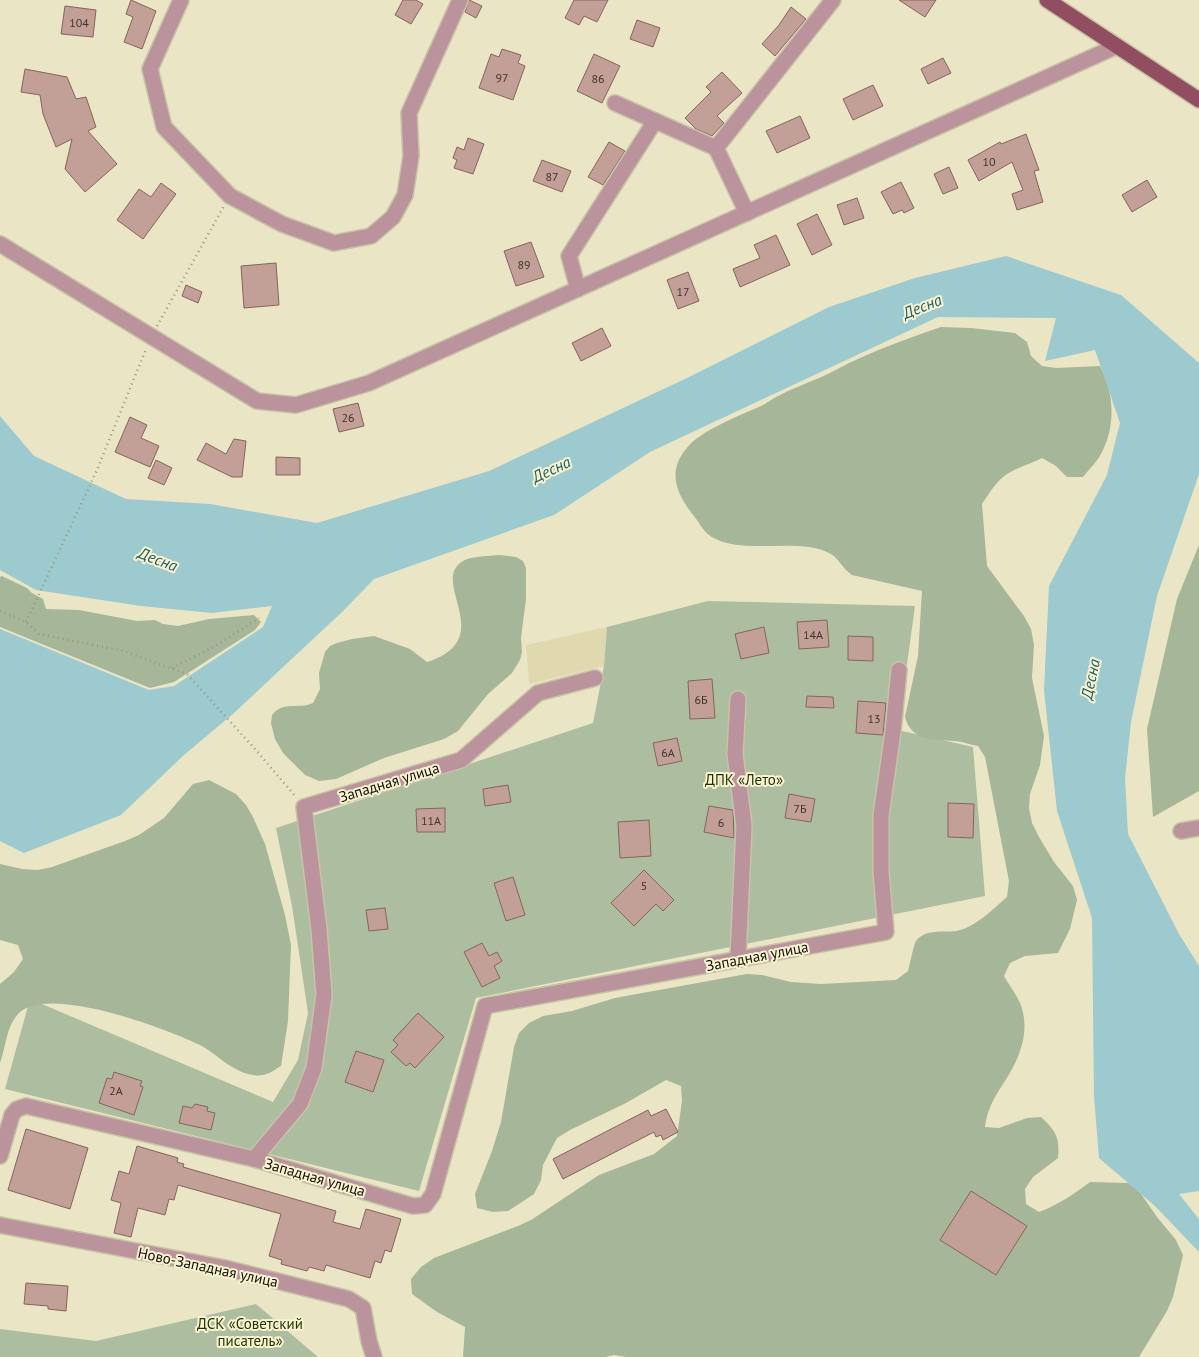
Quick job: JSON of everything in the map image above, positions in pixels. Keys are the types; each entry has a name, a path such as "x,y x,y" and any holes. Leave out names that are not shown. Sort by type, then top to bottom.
{"main road":[{"path":"1047,0 1199,100"}],"street":[{"path":"181,0 150,69 164,127 230,196 282,224 334,243 371,236 392,217 405,195 411,156 409,113 460,0"},
{"path":"716,148 833,0"},
{"path":"0,244 257,401 296,405 369,384 1117,46"},
{"path":"615,103 716,148 747,213"},
{"path":"578,289 570,256 655,121"},
{"name":"Западная улица","path":"595,678 538,693 461,760 304,807 319,929 324,996 314,1068 300,1104 254,1159 413,1206 425,1206 433,1194 485,1006 886,932 881,870 881,816 893,731 899,670"},
{"path":"738,699 735,754 744,826 738,959"},
{"path":"1180,831 1199,828"},
{"path":"0,1156 12,1115 18,1109 26,1106 254,1159"},
{"name":"Ново-Западная улица","path":"0,1225 225,1268 349,1299 364,1308 369,1341 374,1357"}],"path":[{"path":"26,622 96,470"},
{"path":"0,611 26,622 39,634 123,651 188,674 304,807"},
{"path":"172,668 216,645 259,618"}],"shaded area":[{"path":"607,627 604,666 529,684 526,645"}],"green space":[{"path":"941,327 1015,333 1027,342 1031,356 1042,366 1056,368 1100,366 1108,387 1112,409 1107,442 1096,462 1083,477 1067,477 1056,466 1042,458 1016,469 1002,478 982,504 987,566 1024,616 1031,629 1034,645 1032,678 1044,736 1040,765 1030,794 1029,808 1032,823 1054,862 1073,886 1077,900 1070,929 1058,953 1025,956 1010,963 1004,976 1020,1003 1023,1013 1024,1033 1015,1063 992,1103 985,1127 999,1128 1027,1118 1041,1117 1056,1135 1058,1158 1033,1177 1025,1189 1026,1204 1039,1212 1066,1199 1090,1182 1128,1183 1139,1191 1176,1240 1183,1255 1173,1297 1167,1311 1139,1357 626,1357 614,1355 605,1357 463,1357 465,1327 437,1312 412,1294 411,1279 421,1267 434,1258 531,1220 599,1175 654,1154 677,1136 682,1101 681,1086 666,1080 626,1103 557,1138 543,1165 541,1180 534,1194 508,1211 493,1212 477,1208 475,1194 501,1122 514,1047 519,1033 529,1023 543,1016 572,1011 615,998 747,974 762,975 791,982 821,984 896,980 908,971 916,941 920,937 935,932 956,931 970,926 1007,897 1009,881 985,757 978,746 957,741 924,738 918,735 912,731 905,717 918,656 922,591 852,575 834,556 819,549 804,546 739,545 712,537 703,529 685,503 677,486 676,468 680,458 692,442 700,436 783,393 860,358"},
{"path":"1199,545 1199,791 1153,817 1147,729 1177,599"},
{"path":"500,555 516,557 523,561 526,568 526,599 521,638 522,652 520,660 512,673 488,694 458,731 444,739 384,758 336,779 319,781 305,775 283,753 275,739 271,723 272,715 277,710 286,706 302,706 313,703 320,689 319,673 325,652 330,646 352,639 374,636 410,649 427,662 448,652 458,639 461,625 453,582 454,570 467,559"},
{"path":"2,576 27,588 43,599 46,609 79,610 137,621 155,620 163,624 178,626 209,619 254,615 261,622 255,630 174,682 150,688 0,627 0,577"},
{"name":"ДПК «Лето»","path":"708,601 915,606 898,730 973,747 985,896 476,998 419,1191 5,1089 30,999 273,1102 298,1060 308,1013 292,906 276,828 593,723 604,666 607,627"},
{"path":"209,780 236,794 246,805 253,817 265,844 285,915 291,945 288,1021 281,1066 264,1075 245,1073 231,1067 200,1045 162,1029 107,1012 79,1006 54,1004 33,1006 18,1014 11,1025 0,1063 0,984 14,972 23,959 18,945 0,940 0,864 22,869 38,870 52,867 125,841 139,835 164,818 193,784"},
{"name":"ДСК «Советский писатель»","path":"256,1304 318,1357 0,1357 0,1329 96,1341"}],"water":[{"name":"Десна","path":"1006,256 1121,295 1199,363 1199,474 1157,596 1131,722 1125,778 1128,834 1179,934 1199,966 1199,1191 1179,1194 1199,1219 1199,1252 1155,1206 1099,1158 1094,1096 1092,918 1057,811 1044,690 1049,586 1107,475 1120,423 1095,350 1045,361 1056,318 938,317 650,452 554,515 374,579 342,612 234,713 184,755 121,815 24,853 0,841 0,629 149,690 174,686 263,627 272,606 212,613 141,606 36,590 0,570 0,416 34,456 126,499 210,504 317,523 489,471 687,378 829,307 915,278"}],"building":[{"path":"131,0 156,11 142,49 124,42 133,17 126,14"},
{"path":"403,0 416,0 423,4 411,24 395,15"},
{"path":"469,0 482,6 476,18 465,12"},
{"path":"574,0 608,0 597,22 584,16 579,25 565,18"},
{"path":"899,0 936,0 925,17"},
{"path":"65,6 96,10 93,37 61,34"},
{"path":"791,7 806,19 775,56 762,44 779,25"},
{"path":"637,20 660,28 653,47 630,39"},
{"path":"502,49 521,55 518,63 525,66 513,100 479,88 491,54 499,57"},
{"path":"594,54 620,66 602,103 577,91"},
{"path":"943,58 951,73 928,84 921,69"},
{"path":"25,69 67,77 76,99 86,97 96,127 88,131 117,164 85,192 65,169 72,139 56,147 43,114 40,95 21,92"},
{"path":"722,72 742,93 717,116 724,123 712,136 696,129 685,118 711,92 706,87"},
{"path":"873,85 883,106 853,120 843,99"},
{"path":"800,116 810,138 777,153 766,131"},
{"path":"1026,134 1039,170 1034,171 1043,202 1017,210 1012,194 1023,190 1012,162 979,181 968,160 1000,142 1001,144"},
{"path":"468,138 484,144 473,174 454,168 457,160 453,158 457,147 464,150"},
{"path":"609,142 625,151 603,185 588,177"},
{"path":"542,160 571,171 562,192 533,181"},
{"path":"949,167 958,188 943,194 934,174"},
{"path":"1147,180 1157,197 1132,212 1122,195"},
{"path":"901,182 914,208 904,213 902,210 893,214 881,192"},
{"path":"161,183 176,194 143,239 117,220 139,189 151,197"},
{"path":"857,198 864,218 844,225 837,205"},
{"path":"817,214 832,245 812,255 797,224"},
{"path":"776,235 790,265 740,287 733,269 760,258 754,245"},
{"path":"531,242 544,277 516,286 504,251"},
{"path":"276,263 279,305 244,308 241,266"},
{"path":"688,272 699,301 678,309 667,280"},
{"path":"186,285 202,292 198,303 182,296"},
{"path":"602,328 611,346 581,361 572,343"},
{"path":"358,403 364,426 339,432 333,409"},
{"path":"130,417 147,425 141,438 159,446 150,467 115,452"},
{"path":"234,439 246,441 242,477 232,477 197,460 206,443 226,454"},
{"path":"276,457 300,458 300,475 276,475"},
{"path":"156,460 172,468 164,485 148,478"},
{"path":"827,620 829,647 799,649 797,622"},
{"path":"764,627 769,653 741,659 735,634"},
{"path":"848,636 873,637 873,661 848,660"},
{"path":"712,679 715,718 690,719 688,681"},
{"path":"807,696 833,697 834,708 806,707"},
{"path":"858,701 886,703 883,735 856,733"},
{"path":"677,738 682,761 658,766 653,743"},
{"path":"508,785 511,802 485,806 483,789"},
{"path":"789,794 815,799 811,822 785,818"},
{"path":"948,803 974,804 973,838 948,837"},
{"path":"709,806 733,810 734,838 704,832"},
{"path":"445,808 445,832 417,832 416,809"},
{"path":"649,820 651,856 620,858 618,822"},
{"path":"644,870 674,900 663,911 656,904 634,926 611,903"},
{"path":"513,877 525,915 506,921 494,883"},
{"path":"385,908 388,929 369,931 366,910"},
{"path":"482,943 489,956 497,952 502,961 494,966 500,978 482,987 464,952"},
{"path":"418,1013 444,1037 415,1068 410,1063 406,1066 391,1052 398,1045 393,1040"},
{"path":"356,1051 384,1060 373,1092 345,1082"},
{"path":"114,1072 142,1081 140,1086 143,1087 134,1115 99,1103 107,1078 112,1079"},
{"path":"195,1104 208,1107 207,1111 215,1113 211,1130 179,1123 183,1106 192,1108"},
{"path":"666,1109 678,1132 663,1140 661,1135 656,1137 654,1132 563,1179 553,1159 648,1110 651,1116"},
{"path":"26,1129 88,1148 70,1209 8,1190"},
{"path":"137,1146 178,1158 177,1162 184,1164 183,1167 336,1211 333,1222 360,1229 366,1209 401,1219 391,1252 385,1250 381,1263 375,1261 370,1278 326,1265 324,1271 309,1267 307,1271 281,1264 282,1260 269,1256 281,1214 178,1185 174,1200 169,1199 165,1215 138,1208 131,1237 114,1233 121,1203 111,1200 119,1171 129,1174"},
{"path":"971,1191 1027,1226 996,1275 940,1240"},
{"path":"26,1283 68,1286 66,1311 48,1309 48,1306 24,1304"}]}
